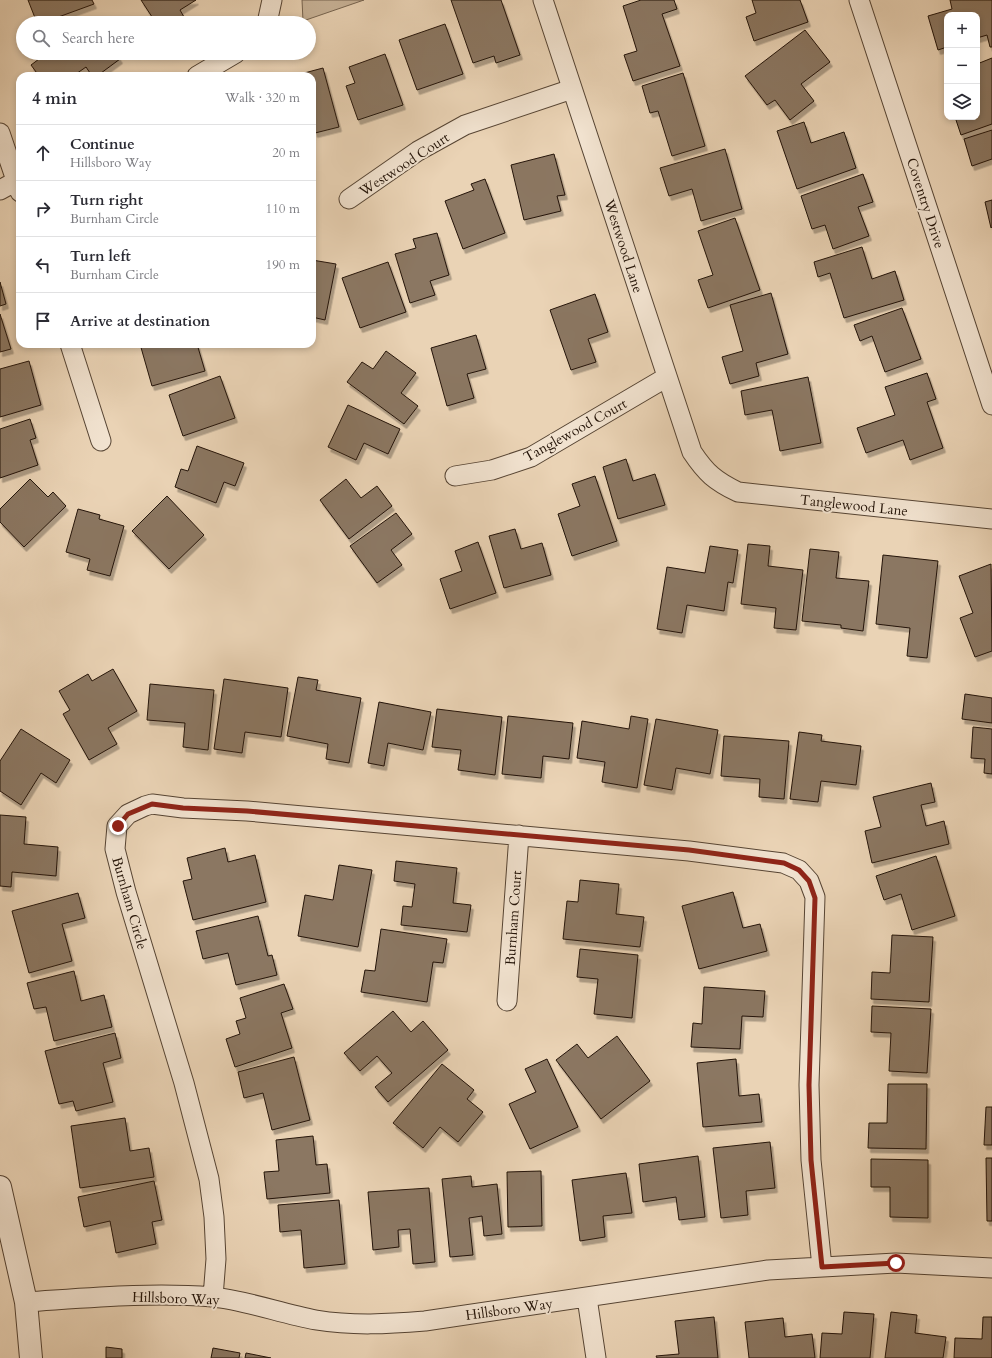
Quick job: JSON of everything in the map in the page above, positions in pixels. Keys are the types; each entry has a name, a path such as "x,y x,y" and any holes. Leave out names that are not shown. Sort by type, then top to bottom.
{"street":[{"path":"269,16 272,0"},
{"name":"Westwood Lane","path":"544,0 692,452 705,470 718,483"},
{"name":"Coventry Drive","path":"859,0 992,405"},
{"path":"204,72 224,60"},
{"name":"Westwood Court","path":"349,199 418,151 465,125 572,89"},
{"path":"0,133 16,176"},
{"path":"0,190 16,185"},
{"path":"71,348 101,441"},
{"name":"Tanglewood Court","path":"455,476 492,470 531,456 667,377"},
{"name":"Tanglewood Lane","path":"718,483 738,492 762,496 992,519"},
{"name":"Burnham Circle","path":"213,1297 215,1252 214,1217 209,1179 184,1083 126,892 115,849 118,826 128,814 152,804 183,808 247,811 689,850 784,863 799,870 809,881 815,898 809,1085 811,1160 822,1267"},
{"name":"Burnham Court","path":"507,1001 520,835"},
{"path":"0,1187 26,1302 31,1358"},
{"name":"Hillsboro Way","path":"26,1302 144,1296 213,1297 316,1320 346,1324 378,1325 425,1321 768,1270 896,1263 992,1268"},
{"path":"587,1298 596,1358"}],"shaded area":[{"path":"302,0 364,0 316,17 303,16"}],"building":[{"path":"28,0 92,0 94,4 61,16 34,16"},
{"path":"141,0 196,0 180,10 183,16 151,16"},
{"path":"451,0 501,0 520,55 496,63 494,56 473,63"},
{"path":"641,0 674,0 677,9 662,14 680,66 633,81 624,55 637,51 623,6"},
{"path":"752,0 800,0 808,22 754,41 746,17 756,13"},
{"path":"950,0 992,0 992,47 990,47 987,35 980,37 980,12 944,12 944,48 938,50 928,16 952,9"},
{"path":"445,24 463,74 417,90 399,40"},
{"path":"805,30 830,62 801,84 814,101 790,120 775,100 767,105 745,76"},
{"path":"385,54 403,105 358,120 346,86 355,83 349,67"},
{"path":"992,58 992,124 961,135 956,120 980,120 980,63"},
{"path":"38,60 119,60 102,72 89,72 86,67 79,72 36,72 31,65"},
{"path":"323,68 339,127 316,133 316,72 308,72"},
{"path":"683,73 705,146 672,156 658,111 650,113 642,86"},
{"path":"804,122 811,143 844,132 856,168 797,189 777,131"},
{"path":"992,130 992,159 972,166 964,139"},
{"path":"725,149 742,209 701,221 692,189 669,196 660,168"},
{"path":"554,154 565,195 557,196 561,211 524,220 511,165"},
{"path":"863,174 873,202 858,207 869,236 833,249 825,225 812,229 801,196"},
{"path":"485,179 505,233 463,249 445,201 474,190 471,184"},
{"path":"992,200 992,227 991,228 985,202"},
{"path":"735,218 760,290 708,308 698,280 713,275 698,231"},
{"path":"437,233 449,275 430,281 435,295 410,303 395,254 416,248 413,239"},
{"path":"862,247 872,279 895,271 904,300 844,318 830,273 818,277 814,262"},
{"path":"316,261 336,264 325,320 316,318"},
{"path":"388,262 406,312 360,328 342,278"},
{"path":"0,282 6,304 0,306"},
{"path":"771,293 788,354 756,363 759,376 730,384 722,357 743,351 730,305"},
{"path":"595,294 608,332 588,339 596,362 571,370 550,310"},
{"path":"902,308 921,359 885,372 872,336 860,341 854,325"},
{"path":"0,314 11,349 0,352"},
{"path":"476,335 486,369 467,374 474,398 447,406 431,348"},
{"path":"141,348 198,348 205,371 152,386"},
{"path":"386,351 416,373 401,393 418,406 404,424 347,382 362,362 373,369"},
{"path":"29,361 41,405 0,417 0,369"},
{"path":"927,373 936,399 927,402 943,448 910,460 903,440 866,453 857,428 895,415 885,387"},
{"path":"220,376 235,418 183,436 169,395"},
{"path":"808,377 821,443 780,451 772,410 745,415 741,391"},
{"path":"348,405 400,429 388,454 364,443 356,460 328,447"},
{"path":"30,419 36,438 30,440 38,465 0,478 0,429"},
{"path":"197,446 244,463 235,486 224,482 216,503 175,487 181,469 188,471"},
{"path":"626,459 633,481 655,474 665,505 618,519 603,467"},
{"path":"595,476 617,541 572,556 558,514 580,506 572,484"},
{"path":"30,479 48,497 53,492 66,506 24,547 0,522 0,509"},
{"path":"346,479 361,498 377,486 392,506 349,539 320,500"},
{"path":"167,496 204,535 169,569 132,531"},
{"path":"78,509 100,515 99,519 124,526 110,576 87,570 90,559 66,552"},
{"path":"396,513 412,534 391,550 402,565 377,583 350,546"},
{"path":"515,529 521,549 542,543 551,575 504,588 489,536"},
{"path":"478,542 496,593 450,609 440,579 462,571 455,551"},
{"path":"748,544 770,546 768,566 803,570 796,630 774,628 776,608 741,604"},
{"path":"710,546 738,550 733,583 728,582 724,611 687,605 682,633 657,629 667,567 705,573"},
{"path":"810,549 839,552 836,578 869,581 863,631 841,628 841,625 802,621"},
{"path":"883,555 938,561 927,658 907,656 910,628 876,624"},
{"path":"991,564 992,651 975,657 960,618 973,613 959,576"},
{"path":"113,669 137,711 108,728 117,744 89,760 63,714 70,710 59,691 88,674 92,681"},
{"path":"298,677 318,680 316,690 361,698 349,763 326,759 328,744 287,736"},
{"path":"224,679 288,688 281,737 245,732 242,753 214,749"},
{"path":"150,684 214,690 208,750 183,747 185,723 147,720"},
{"path":"965,694 992,698 992,723 962,719"},
{"path":"379,702 431,712 423,750 388,743 384,766 368,763"},
{"path":"437,709 502,717 495,775 458,770 461,750 432,747"},
{"path":"508,716 573,723 569,759 543,756 541,778 502,774"},
{"path":"631,716 648,719 637,788 602,782 605,762 577,758 582,721 629,729"},
{"path":"656,719 718,730 710,774 676,768 672,790 644,785"},
{"path":"973,727 992,729 992,774 984,773 985,759 971,758"},
{"path":"21,729 70,760 56,783 41,773 21,805 0,791 0,761"},
{"path":"799,732 822,735 821,741 861,746 856,785 821,781 818,802 790,799"},
{"path":"724,736 789,741 784,799 759,797 760,779 721,776"},
{"path":"931,783 935,802 921,805 926,826 944,821 949,844 872,863 865,831 881,827 873,797"},
{"path":"0,815 26,817 24,844 58,847 56,876 12,872 11,887 0,886"},
{"path":"225,848 228,862 255,855 266,902 193,920 183,881 192,879 187,858"},
{"path":"936,856 955,916 912,930 901,894 884,900 876,876"},
{"path":"396,861 457,868 453,903 471,905 467,932 401,925 403,906 412,907 415,884 394,881"},
{"path":"339,865 372,870 358,947 298,936 305,895 333,900"},
{"path":"580,880 619,884 616,914 644,917 640,947 563,939 567,901 578,902"},
{"path":"733,892 743,928 760,924 767,951 699,969 682,906"},
{"path":"78,893 85,918 62,924 72,961 29,973 12,911"},
{"path":"258,916 268,956 272,955 277,975 236,985 228,953 203,959 196,931"},
{"path":"381,929 447,939 443,963 433,962 427,1002 361,992 365,970 375,971"},
{"path":"892,935 933,937 929,1002 871,999 872,972 890,973"},
{"path":"580,949 638,955 632,1018 594,1014 598,979 577,977"},
{"path":"74,971 81,1001 104,995 112,1027 54,1041 46,1007 34,1009 27,983"},
{"path":"284,984 293,1009 281,1013 292,1048 235,1067 226,1039 240,1034 236,1021 246,1018 240,998"},
{"path":"704,987 765,991 763,1017 742,1016 740,1049 691,1047 693,1023 702,1024"},
{"path":"872,1006 931,1009 927,1073 889,1071 891,1033 871,1032"},
{"path":"393,1011 411,1032 423,1021 448,1050 388,1102 375,1087 392,1073 377,1056 360,1071 344,1053"},
{"path":"115,1033 121,1058 103,1063 113,1102 76,1111 73,1101 59,1104 45,1051"},
{"path":"617,1036 650,1081 601,1119 556,1060 577,1044 588,1058"},
{"path":"294,1057 310,1120 272,1130 263,1093 244,1098 238,1072"},
{"path":"547,1059 578,1127 530,1149 509,1104 536,1092 525,1069"},
{"path":"736,1059 739,1096 759,1094 762,1122 703,1127 697,1063"},
{"path":"442,1064 474,1090 467,1099 483,1112 458,1142 440,1127 423,1148 393,1123"},
{"path":"888,1084 927,1084 926,1149 868,1148 869,1123 887,1123"},
{"path":"986,1107 992,1107 992,1145 984,1145"},
{"path":"125,1118 130,1151 149,1148 154,1177 80,1188 71,1126"},
{"path":"313,1136 316,1165 327,1164 330,1193 267,1199 264,1172 279,1171 276,1140"},
{"path":"770,1142 775,1188 746,1191 748,1215 721,1218 713,1148"},
{"path":"698,1156 705,1217 679,1220 676,1197 643,1202 639,1164"},
{"path":"986,1158 992,1158 992,1221 987,1221"},
{"path":"871,1159 928,1160 928,1218 890,1217 890,1187 871,1187"},
{"path":"541,1171 542,1226 508,1227 507,1172"},
{"path":"626,1173 632,1213 603,1216 605,1237 580,1241 572,1180"},
{"path":"471,1176 472,1187 497,1184 502,1234 484,1236 482,1216 469,1218 473,1255 450,1257 442,1179"},
{"path":"154,1181 162,1220 152,1222 156,1244 116,1253 110,1221 84,1227 78,1197"},
{"path":"429,1188 435,1262 413,1264 410,1229 398,1230 399,1247 373,1250 368,1192"},
{"path":"339,1200 345,1264 304,1268 301,1230 280,1232 278,1205"},
{"path":"844,1312 874,1314 870,1358 820,1358 822,1333 842,1334"},
{"path":"891,1312 917,1315 915,1333 946,1337 943,1358 885,1358"},
{"path":"714,1317 718,1358 657,1358 656,1356 679,1354 675,1321"},
{"path":"983,1317 992,1317 992,1358 954,1358 955,1338 982,1339"},
{"path":"783,1318 785,1337 812,1334 815,1358 749,1358 745,1322"},
{"path":"106,1347 122,1349 122,1358 106,1358"},
{"path":"213,1348 240,1353 239,1358 211,1358"},
{"path":"246,1353 271,1358 245,1358"}],"route":[{"path":"118,826 128,814 152,804 183,808 247,811 689,850 784,863 799,870 809,881 815,898 809,1085 811,1160 822,1267 896,1263"}]}
